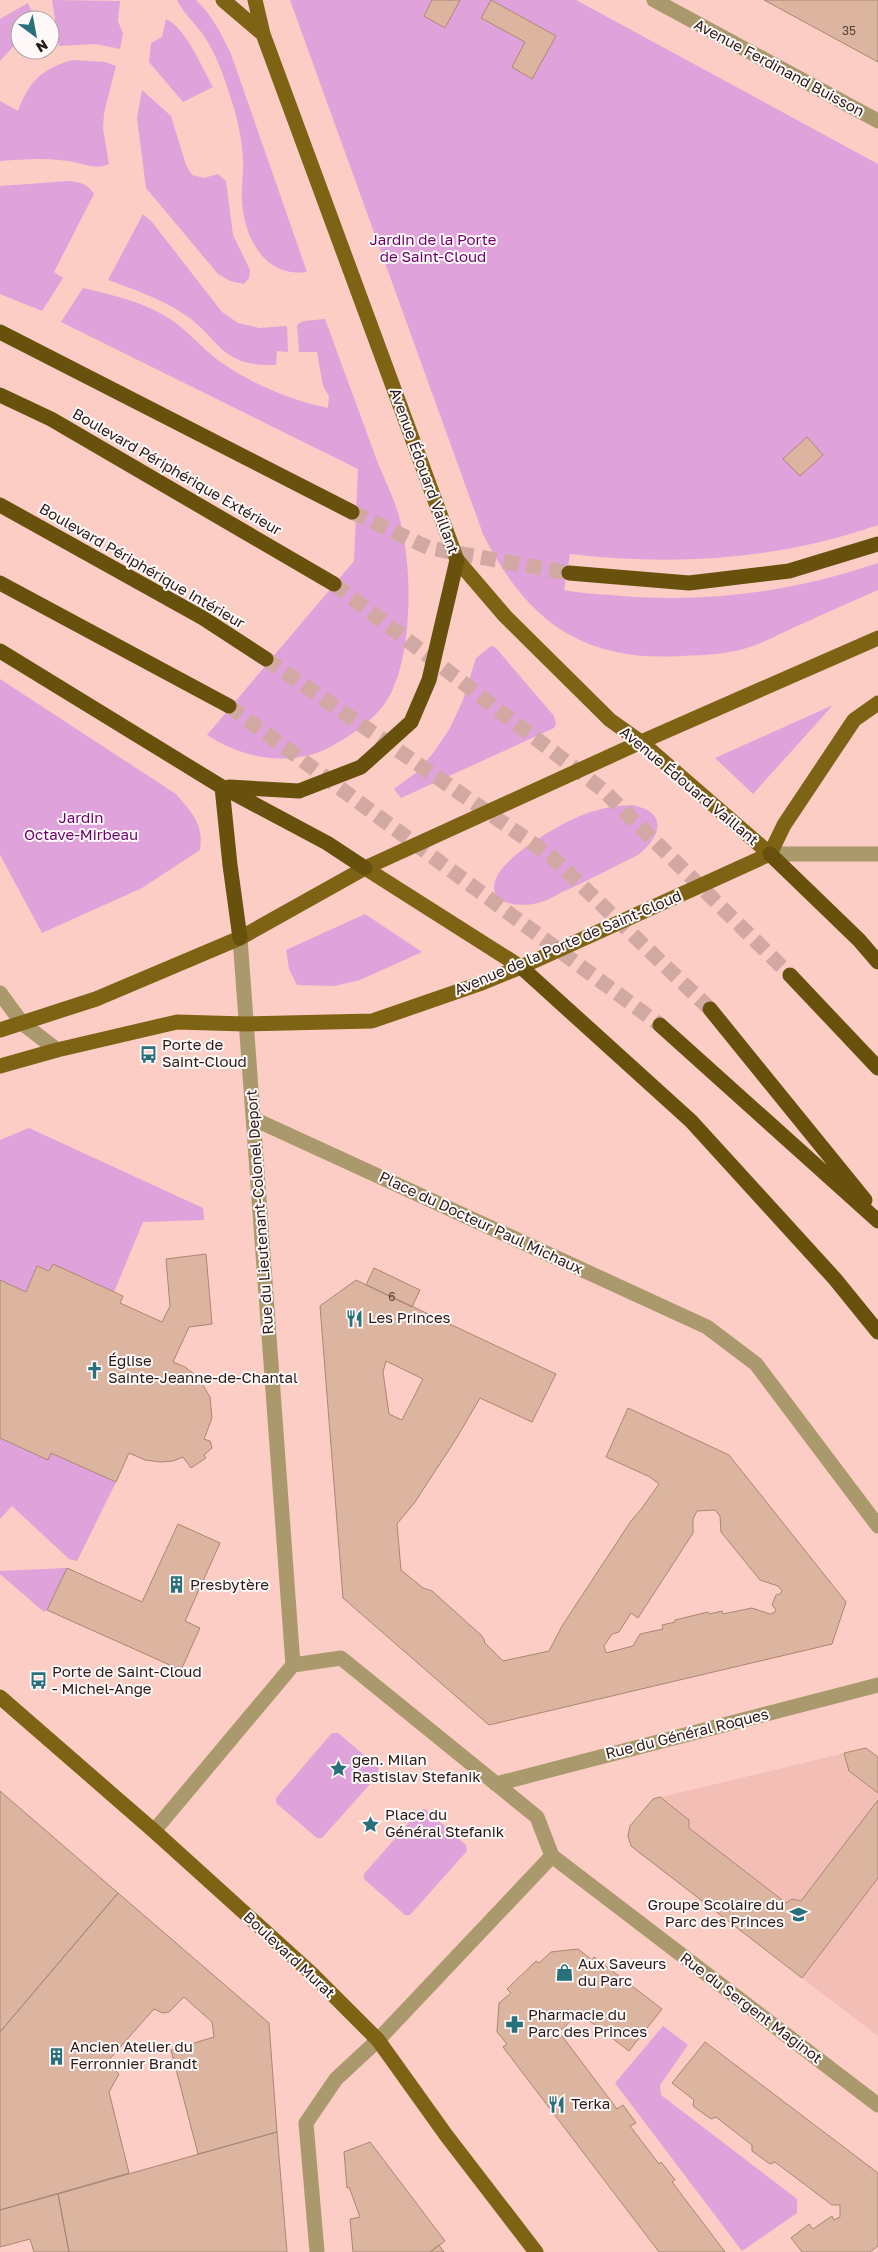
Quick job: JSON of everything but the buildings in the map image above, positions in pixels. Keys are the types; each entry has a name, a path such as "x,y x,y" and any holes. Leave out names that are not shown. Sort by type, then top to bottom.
{"highway":[{"path":"0,332 352,512"},
{"name":"Boulevard Périphérique Extérieur","path":"0,395 51,419 334,584"},
{"name":"Boulevard Périphérique Intérieur","path":"0,505 203,618 266,659"},
{"path":"570,573 689,583 789,571 878,544"},
{"path":"222,787 299,791 360,767 411,722 429,680 457,560"},
{"path":"0,583 230,706"},
{"path":"0,651 222,787 327,843 365,868"},
{"path":"222,787 240,938"},
{"path":"770,854 848,929 878,962"},
{"path":"521,967 691,1121 836,1279 878,1332"},
{"path":"790,975 878,1068"},
{"path":"710,1009 878,1216"},
{"path":"660,1025 878,1221"}],"main road":[{"name":"Avenue Édouard Vaillant","path":"223,0 263,34"},
{"name":"Avenue Édouard Vaillant","path":"255,0 263,34 457,560 505,616 610,720 641,742 770,854"},
{"path":"0,1030 96,1000 240,938 365,868 641,742 878,638"},
{"path":"770,854 784,825 854,720 878,703"},
{"name":"Avenue de la Porte de Saint-Cloud","path":"0,1066 57,1050 177,1022 245,1024 372,1021 479,984 521,967 770,854"},
{"path":"365,868 521,967"},
{"name":"Boulevard Murat","path":"0,1697 154,1831 311,1973 378,2040 446,2135 536,2252"}],"street":[{"name":"Avenue Ferdinand Buisson","path":"654,0 878,121"},
{"path":"770,854 878,854"},
{"name":"Rue du Lieutenant-Colonel Deport","path":"240,938 293,1665"},
{"path":"0,993 22,1023 57,1050"},
{"name":"Place du Docteur Paul Michaux","path":"254,1119 707,1327 756,1364 878,1526"},
{"path":"154,1831 293,1665 341,1658 537,1817 552,1856 378,2040 336,2079 306,2123 317,2252"},
{"name":"Rue du Général Roques","path":"496,1784 878,1685"},
{"name":"Rue du Sergent Maginot","path":"552,1856 878,2105"}],"shaded area":[{"name":"Groupe Scolaire du Parc des Princes","path":"866,1748 878,1757 878,2036 635,1850 631,1846 628,1836 630,1826 653,1799"}],"green space":[{"path":"52,0 120,1 118,21 123,34 120,49 96,44 60,46 60,10 54,10"},
{"path":"177,0 196,0 202,6 212,19 231,54 307,272 292,272 279,269 259,253 252,241 244,215 242,151 239,127 233,104 212,50"},
{"name":"Jardin de la Porte de Saint-Cloud","path":"290,0 432,0 424,16 445,28 460,0 491,0 576,0 878,164 878,525 802,546 726,557 648,559 570,554 564,590 645,597 712,597 779,589 812,582 878,563 878,590 764,642 736,651 709,655 681,656 646,656 614,652 586,643 561,630 538,612 518,590 483,534","holes":["491,0 556,36 532,79 512,67 525,42 481,18","823,455 800,476 784,459"]},
{"path":"28,3 31,10 16,10"},
{"path":"10,13 10,50 0,61 0,19"},
{"path":"166,19 181,31 213,87 183,102 149,62 151,43 162,37"},
{"path":"72,60 105,62 116,66 104,113 103,129 109,164 94,167 69,161 49,159 0,161 0,101 18,111 27,92 38,78 52,68"},
{"path":"142,90 171,116 186,165 192,175 204,178 218,174 226,181 233,235 250,270 249,278 244,284 230,281 218,274 146,188 137,118"},
{"path":"69,181 83,184 94,194 54,272 63,278 42,311 0,294 0,186"},
{"path":"143,214 152,222 222,312 238,323 259,328 287,326 288,352 277,351 276,365 241,361 221,348 193,321 171,306 108,280"},
{"path":"83,288 117,296 150,308 177,324 219,361 244,377 285,396 328,408 329,396 323,386 317,352 299,352 297,325 303,321 325,319 377,461 398,512 405,547 408,590 408,612 403,656 391,693 380,710 366,724 332,746 317,753 301,757 285,759 268,758 236,750 207,735 354,561 358,469 61,322"},
{"path":"491,646 495,647 554,716 556,724 554,728 401,798 394,789 417,772 434,752 450,728 463,700 476,658"},
{"name":"Jardin Octave-Mirbeau","path":"0,679 176,794 192,813 198,826 201,841 200,850 142,888 42,933 0,855"},
{"path":"833,705 753,794 715,758"},
{"path":"632,805 644,808 652,813 658,826 652,840 638,855 538,903 519,905 502,900 496,896 494,889 495,881 501,870 519,852 544,835 571,820 594,811"},
{"path":"365,914 422,952 360,980 334,986 297,985 289,969 286,950"},
{"path":"29,1128 203,1208 204,1220 143,1222 114,1292 37,1266 26,1292 0,1280 0,1140"},
{"path":"0,1438 48,1459 51,1453 116,1482 77,1561 69,1559 12,1506 0,1519"},
{"path":"67,1568 47,1610 44,1612 0,1574 0,1571"},
{"path":"332,1733 338,1733 378,1767 379,1774 322,1838 317,1838 276,1803 276,1798"},
{"path":"425,1809 466,1845 467,1851 410,1915 405,1915 364,1879 364,1874 420,1810"},
{"path":"663,2026 688,2045 660,2085 661,2095 797,2199 797,2213 742,2251 615,2083"}],"tunnel":[{"path":"352,512 429,548 569,573"},
{"path":"334,584 603,790 790,975"},
{"path":"266,659 551,856 710,1009"},
{"path":"229,706 660,1025"}],"place":[{"name":"Porte de Saint-Cloud","path":"148,1054"},
{"name":"Les Princes","path":"354,1318"},
{"name":"Église Sainte-Jeanne-de-Chantal","path":"94,1370"},
{"name":"Presbytère","path":"176,1585"},
{"name":"Porte de Saint-Cloud - Michel-Ange","path":"38,1681"},
{"name":"gen. Milan Rastislav Stefanik","path":"338,1769"},
{"name":"Place du Général Stefanik","path":"371,1824"},
{"name":"Groupe Scolaire du Parc des Princes","path":"798,1914"},
{"name":"Aux Saveurs du Parc","path":"564,1973"},
{"name":"Pharmacie du Parc des Princes","path":"514,2024"},
{"name":"Ancien Atelier du Ferronnier Brandt","path":"56,2056"},
{"name":"Terka","path":"557,2104"}]}
